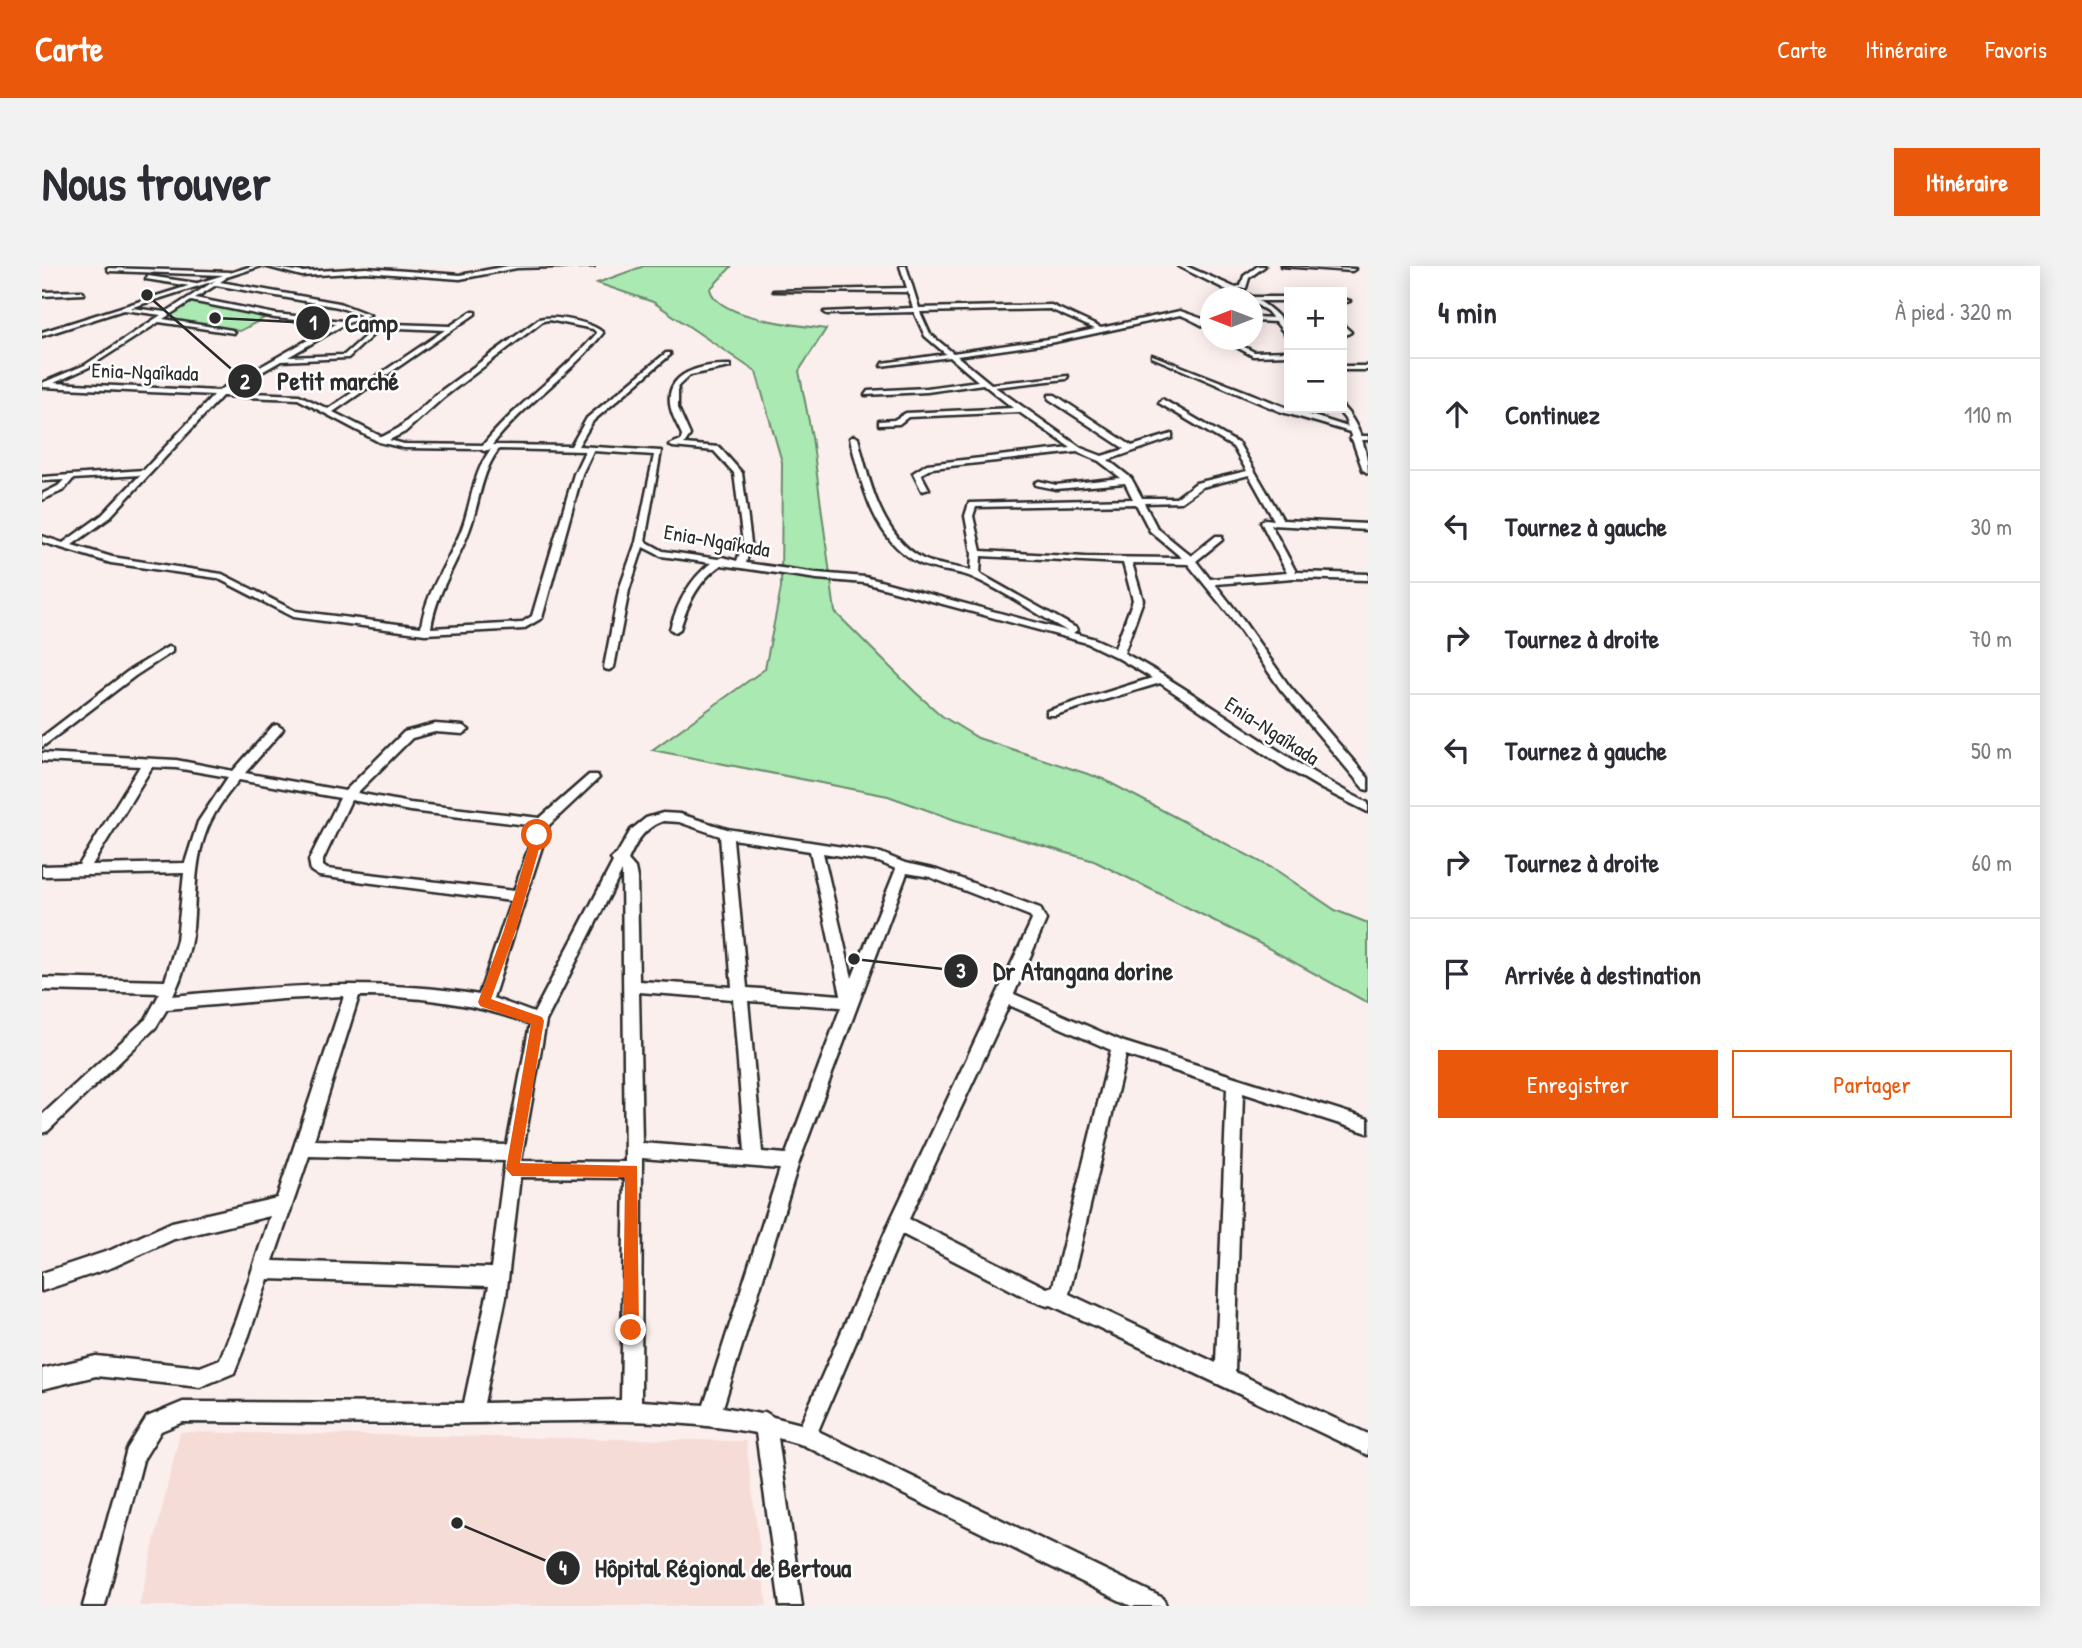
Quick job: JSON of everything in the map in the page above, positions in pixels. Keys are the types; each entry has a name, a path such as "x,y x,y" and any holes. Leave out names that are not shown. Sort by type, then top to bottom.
{"street":[{"path":"267,266 302,274 366,270 460,277 498,268"},
{"path":"485,266 591,266"},
{"path":"903,266 927,335 1020,410 1078,450 1102,459 1128,480 1153,529 1191,561 1285,688 1368,786"},
{"path":"1181,266 1226,287"},
{"path":"1244,287 1246,277 1262,266"},
{"path":"1283,266 1352,269"},
{"path":"42,334 254,267"},
{"path":"1294,267 1303,277"},
{"path":"109,269 228,276"},
{"path":"43,385 87,366 228,276"},
{"path":"148,278 196,285"},
{"path":"66,545 105,517 221,392 343,323 367,315 339,305 214,283"},
{"path":"776,291 911,290"},
{"path":"251,297 264,292"},
{"path":"42,294 82,293"},
{"path":"189,299 275,316 372,327 452,328"},
{"path":"1263,299 1284,299"},
{"path":"226,306 239,301"},
{"path":"827,312 1051,307 1099,329"},
{"path":"124,308 166,314"},
{"path":"1263,308 1284,328"},
{"path":"330,411 473,313"},
{"path":"883,365 1055,340 1180,313 1200,320"},
{"path":"382,440 401,430 440,395 541,320 549,318 595,328 600,333 582,355 501,426 484,449"},
{"path":"1263,319 1278,320"},
{"path":"157,320 232,332"},
{"path":"278,359 346,357 374,331 372,327"},
{"path":"1246,350 1253,354 1284,353"},
{"path":"573,448 590,420 668,354"},
{"path":"1154,356 1282,409 1368,438"},
{"path":"657,453 684,440 687,435 674,408 675,386 688,373 728,366"},
{"path":"1347,368 1368,368"},
{"path":"868,393 1066,377"},
{"name":"Enia-Ngaîkada","path":"43,385 299,397 382,440 404,446 573,448 657,453 640,542 661,553 817,576 864,580 1091,641 1119,652 1257,745 1335,793 1368,808"},
{"path":"1052,397 1129,448"},
{"path":"1162,401 1236,446 1280,522"},
{"path":"882,424 896,422 905,415 1020,410"},
{"path":"1342,413 1368,470"},
{"path":"1102,459 1169,436"},
{"path":"854,438 862,472 898,545 924,562 975,575 1091,641"},
{"path":"673,445 716,449 738,473 747,543 741,564"},
{"path":"425,631 426,614 467,527 478,476 495,448"},
{"path":"42,539 111,560 219,576 293,614 425,631 523,626 537,618 578,474 590,449"},
{"path":"925,489 917,473 930,466 1078,450"},
{"path":"42,479 69,480 147,472"},
{"path":"975,575 977,553 969,516 972,505 1141,503 1178,500 1199,485 1250,473"},
{"path":"42,498 61,488 69,480"},
{"path":"1039,483 1056,487 1128,480"},
{"path":"1293,575 1264,524 1280,522 1368,527"},
{"path":"977,553 1128,561 1191,561 1219,538"},
{"path":"609,667 624,590 640,542"},
{"path":"675,629 684,600 693,584 706,569 722,560"},
{"path":"1119,652 1138,600 1128,561"},
{"path":"1207,582 1293,575 1368,577"},
{"path":"42,743 131,674 168,650"},
{"path":"1051,713 1162,680"},
{"path":"463,730 435,728 408,736 347,796 316,860 317,868 324,873 519,897"},
{"path":"42,1126 151,1023 164,1003 186,930 189,868 199,833 237,775 277,729"},
{"path":"42,757 148,763 237,775 347,796 543,823"},
{"path":"82,871 148,763"},
{"path":"484,1002 543,823 593,778"},
{"path":"472,1413 500,1277 513,1161 538,1021 618,859 640,827 663,817 680,818 726,833 881,858 903,867 932,873 1035,912 1039,920 898,1223 806,1436"},
{"path":"726,833 754,1159"},
{"path":"816,849 850,1002"},
{"path":"618,859 628,868 630,878 634,1150 631,1410"},
{"path":"710,1414 792,1162 903,867"},
{"path":"42,871 189,868"},
{"path":"42,984 169,987"},
{"path":"632,986 850,1002"},
{"path":"164,1003 353,991 416,991 484,1002 538,1021"},
{"path":"42,1379 96,1366 200,1377 228,1366 243,1332 261,1270 305,1148 353,991"},
{"path":"1005,997 1120,1047 1235,1086 1368,1126"},
{"path":"1054,1297 1060,1294 1064,1287 1120,1047"},
{"path":"1225,1378 1235,1086"},
{"path":"305,1148 632,1170"},
{"path":"634,1150 792,1162"},
{"path":"42,1282 113,1258 172,1231 284,1205"},
{"path":"898,1223 1038,1293 1054,1297 1368,1445"},
{"path":"261,1270 500,1277"},
{"path":"94,1606 134,1456 154,1424 183,1412 472,1413 631,1410 710,1414 765,1422 806,1436 1155,1606"},
{"path":"765,1422 791,1606"}],"shaded area":[{"path":"180,1432 746,1441 767,1606 139,1606"}],"green space":[{"path":"644,266 732,266 710,289 716,299 727,307 760,319 826,329 799,371 812,437 835,612 942,716 978,738 1103,779 1276,870 1335,910 1368,923 1368,1003 1259,943 1094,861 955,820 888,796 652,750 765,669 781,588 782,462 756,372 653,302 597,283"},
{"path":"193,301 270,315 240,331 159,321"}],"place":[{"name":"Petit marché","path":"147,295"},
{"name":"Camp","path":"215,318"},
{"name":"Dr Atangana dorine","path":"854,959"},
{"name":"Hôpital Régional de Bertoua","path":"457,1523"}],"route":[{"path":"537,835 510,930 484,1002 538,1021 512,1169 632,1170 631,1330"}]}
